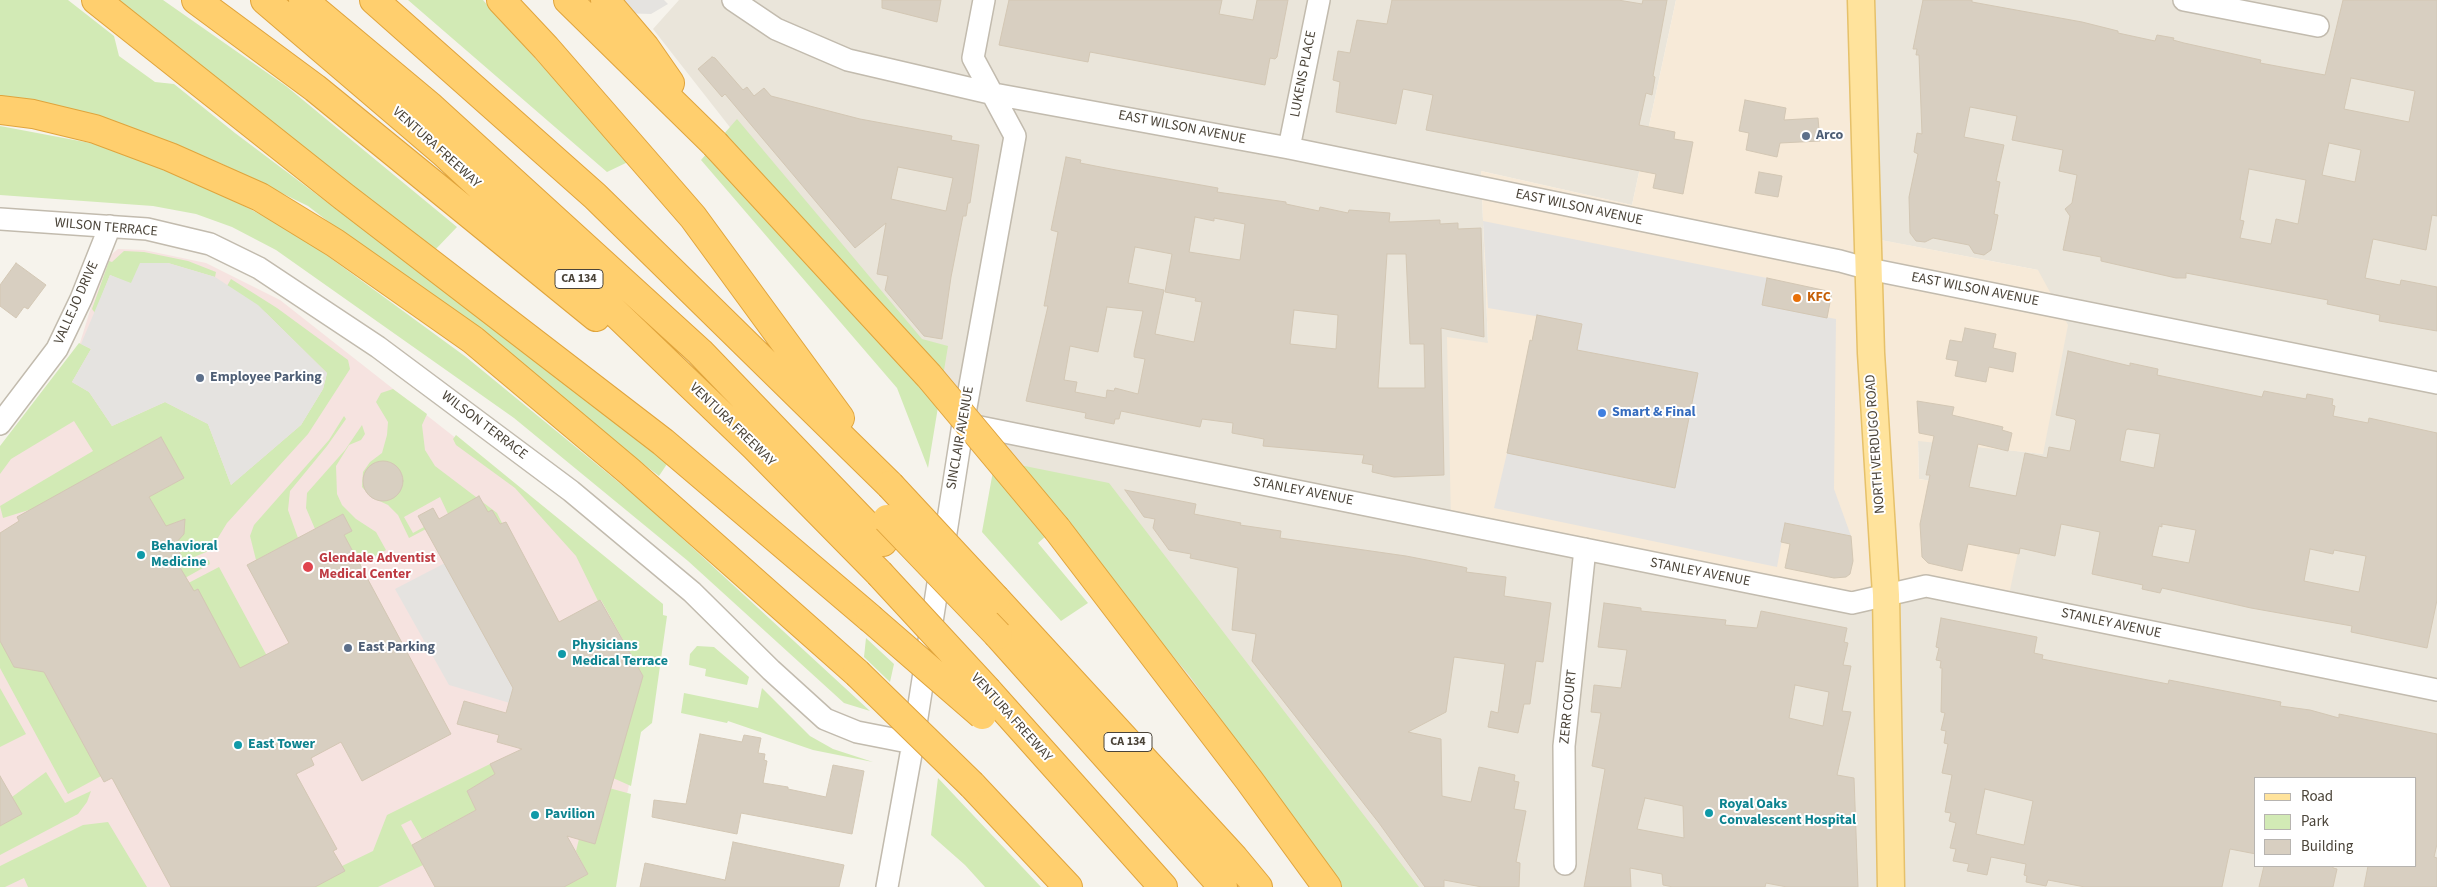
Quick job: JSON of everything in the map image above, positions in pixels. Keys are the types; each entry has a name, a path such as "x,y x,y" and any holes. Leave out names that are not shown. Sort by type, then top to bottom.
{"highway":[{"path":"96,0 343,196 664,442 870,618 985,703 1156,887"},
{"path":"196,0 315,88 755,447"},
{"name":"VENTURA FREEWAY","path":"265,0 443,152 602,300 755,447 879,573 985,703 1163,887"},
{"path":"304,0 431,108 700,352 885,530"},
{"path":"331,0 414,70 602,240 778,409 885,530 1223,887"},
{"name":"CA 134","path":"374,0 595,196 890,486 1234,858 1258,887"},
{"path":"501,0 546,48 693,218 890,486"},
{"path":"568,0 636,53"},
{"path":"605,0 636,53 709,138 929,376 1057,529 1250,780 1327,887"},
{"path":"0,110 33,114 95,129 170,157 260,197 335,243 473,340 629,470 857,673 972,785 1068,887"},
{"path":"996,646 1201,887"}],"main road":[{"name":"NORTH VERDUGO ROAD","path":"1861,0 1871,353 1886,595 1891,887"}],"street":[{"name":"EAST WILSON AVENUE","path":"733,0 776,29 848,60 994,94 1290,148 1840,261 1869,269 2437,383"},
{"name":"SINCLAIR AVENUE","path":"887,887 963,424 1015,136 973,58 984,0"},
{"name":"LUKENS PLACE","path":"1290,148 1319,0"},
{"path":"2184,0 2318,26"},
{"name":"WILSON TERRACE","path":"0,219 147,229 210,244 259,268 378,347 571,491 692,592 771,670 825,719 857,732 912,743"},
{"name":"VALLEJO DRIVE","path":"0,424 57,349 81,299 110,226"},
{"name":"STANLEY AVENUE","path":"963,424 1852,603 1926,586 2437,690"},
{"name":"ZERR COURT","path":"1565,864 1564,746 1585,549"}],"shaded area":[{"path":"562,0 664,0 668,4 651,14 589,12"},
{"path":"679,0 1676,0 1632,205 1481,171 1488,344 1447,338 1980,504 1971,487 1919,479 1918,440 2043,454 2038,270 1875,239 1870,0 2437,0 2437,887 1325,887 653,29"},
{"path":"1676,0 1870,0 1876,239 2038,270 2068,325 2043,454 1918,441 1919,479 1971,487 1980,504 2026,514 2006,609 1926,591 1861,609 1451,519 1447,337 1488,343 1481,171 1632,205"},
{"path":"1483,221 1767,278 1762,305 1836,319 1834,489 1851,536 1785,523 1777,567 1494,508 1507,453 1673,488 1698,374 1577,350 1582,324 1488,308"},
{"name":"Glendale Adventist Medical Center","path":"118,249 144,250 206,263 280,300 569,527 662,608 654,669 607,887 0,887 0,451 79,346 106,259"},
{"name":"Employee Parking","path":"140,263 168,263 215,277 258,305 327,373 323,389 301,425 231,485 208,424 165,402 112,426 89,392 72,382 91,349 81,344 110,275 131,283"},
{"path":"445,563 513,688 510,703 449,685 395,589"}],"green space":[{"path":"0,0 68,0 114,36 119,56 155,82 174,84 235,133 565,381 667,464 659,476 308,206 220,163 108,123 0,98"},
{"path":"119,0 163,0 286,86 457,227 434,251"},
{"path":"408,0 483,0 628,162 607,172"},
{"path":"737,119 922,339 948,346 928,468 897,388 701,160"},
{"path":"0,126 101,145 182,173 299,235 466,357 644,503 870,711 844,703 688,561 514,418 276,250 232,227 196,214 153,206 0,195"},
{"path":"124,251 144,252 188,261 216,272 215,277 168,263 131,284 110,275 95,313 92,309 109,261 112,262"},
{"path":"231,279 277,308 348,360 350,369 308,434 227,523 216,541 216,548 194,557 197,563 205,559 209,560 210,564 160,592 152,578 184,561 175,543 184,532 182,520 174,523 170,534 149,497 184,478 161,437 32,509 3,518 0,506 93,451 74,421 11,459 0,474 0,446 79,343 91,349 72,382 89,392 112,426 165,402 208,424 231,485 301,425 323,389 327,373 266,313 227,286"},
{"path":"393,389 427,414 422,425 425,450 435,466 497,513 502,523 500,524 492,511 484,514 475,499 448,514 440,497 404,517 413,533 424,527 426,529 409,538 398,515 388,505 371,497 362,487 363,472 370,462 382,453 387,435 388,422 376,402 381,393"},
{"path":"344,416 346,419 327,446 290,491 288,510 298,538 256,560 250,536 254,525 329,440"},
{"path":"362,425 365,434 361,440 349,445 336,466 337,494 342,505 356,519 376,532 386,550 360,565 344,535 352,531 343,514 315,529 306,508 307,493 345,450"},
{"path":"456,435 663,604 663,615 667,616 652,723 641,732 631,786 613,778 643,676 601,600 598,601 576,556 515,488 456,445 453,439"},
{"path":"995,460 1109,483 1419,887 1342,887 1189,675 1061,523 1038,543 1088,603 1061,621 982,532"},
{"path":"219,567 267,656 241,669 194,591 175,590"},
{"path":"0,635 44,672 101,776 68,794 0,668"},
{"path":"866,638 894,664 890,682 864,657"},
{"path":"697,646 714,647 749,677 747,685 705,676 706,669 689,665 690,654"},
{"path":"0,688 26,734 0,747"},
{"path":"762,688 810,736 833,749 873,762 813,750 728,721 727,723 681,713 684,693 758,708"},
{"path":"490,764 495,774 467,791 476,810 422,839 411,820 401,825 423,865 378,887 314,887 342,866 373,851 387,815"},
{"path":"46,772 65,803 91,791 87,802 78,814 0,855 0,826 12,797"},
{"path":"938,778 1041,887 985,887 965,865 931,835"},
{"path":"609,788 631,794 616,887 564,887 588,874 576,851 579,839 595,844 609,796 585,789"},
{"path":"108,822 147,887 28,887 24,878 5,887 0,887 0,866 83,825"}],"building":[{"path":"882,0 941,0 937,22 882,8"},
{"path":"1009,0 1222,0 1219,14 1253,20 1257,0 1288,0 1277,57 1275,59 1270,58 1265,85 1090,52 1088,62 999,45"},
{"path":"1392,0 1618,0 1642,4 1643,0 1667,0 1653,76 1655,77 1652,95 1646,93 1639,125 1675,132 1674,139 1693,142 1683,194 1653,188 1656,174 1426,130 1433,95 1403,89 1396,124 1336,112 1340,82 1333,80 1338,51 1350,53 1357,20 1387,24"},
{"path":"1923,0 1972,0 1972,2 2082,22 2118,31 2118,33 2155,41 2157,35 2174,38 2173,40 2184,43 2261,60 2260,63 2325,75 2343,0 2437,0 2437,216 2432,215 2426,250 2373,239 2365,278 2400,285 2401,280 2437,287 2437,331 2379,321 2380,315 2327,304 2328,300 2186,273 2186,278 2176,278 2101,261 2101,257 2063,250 2070,216 2065,209 2072,203 2077,175 2059,171 2063,150 2012,140 2017,116 1970,107 1964,137 2004,145 1996,181 2000,182 1994,214 1998,215 1991,250 1984,255 1974,253 1969,245 1933,238 1925,242 1916,241 1910,233 1909,197 1918,154 1914,152 1917,133 1922,134 1919,55 1916,55 1917,49 1913,49","holes":["2351,78 2415,91 2409,122 2344,109","2329,143 2361,150 2355,182 2322,175","2249,169 2306,180 2298,224 2276,219 2271,244 2240,238 2244,221 2240,220"]},
{"path":"712,57 715,58 743,90 747,87 754,96 764,88 771,96 860,119 952,136 951,140 979,145 970,203 968,203 966,216 963,216 951,277 942,339 924,336 885,290 888,276 877,274 886,223 855,248 725,94 722,97 698,69","holes":["898,167 953,178 946,211 891,199"]},
{"path":"1745,100 1786,108 1784,120 1818,118 1820,141 1780,143 1777,157 1746,150 1749,133 1739,131"},
{"path":"1066,157 1081,160 1080,163 1218,188 1217,192 1286,202 1286,204 1319,211 1320,207 1348,213 1349,210 1390,213 1389,222 1440,220 1440,224 1458,223 1458,229 1481,228 1484,337 1441,328 1444,475 1394,477 1372,472 1373,465 1362,463 1364,455 1263,446 1264,439 1232,433 1233,423 1202,419 1200,427 1121,411 1119,419 1115,419 1114,424 1085,418 1086,413 1026,401 1048,306 1044,306 1058,232 1051,230","holes":["1195,217 1214,221 1214,218 1245,224 1240,260 1189,252","1135,247 1172,254 1165,292 1196,298 1195,301 1202,302 1194,342 1155,334 1164,290 1128,283","1387,254 1406,254 1410,344 1424,344 1425,388 1378,388","1107,307 1143,311 1134,353 1134,357 1145,359 1138,394 1115,388 1114,391 1107,390 1106,398 1075,392 1077,382 1064,380 1070,346 1098,352","1294,310 1338,315 1336,349 1290,344"]},
{"path":"1759,172 1782,176 1778,197 1755,193"},
{"path":"16,263 46,285 28,309 24,307 16,318 0,306 0,285"},
{"name":"KFC","path":"1767,278 1832,292 1827,318 1762,305"},
{"name":"Smart & Final","path":"1537,315 1582,324 1577,350 1698,373 1675,488 1507,453 1530,340 1532,341"},
{"path":"1965,328 1996,334 1993,348 2016,353 2013,372 1989,367 1986,382 1955,376 1958,361 1946,359 1950,340 1962,342"},
{"path":"2068,351 2130,366 2130,363 2158,369 2157,375 2262,397 2264,391 2306,399 2307,394 2333,399 2332,405 2335,406 2333,416 2368,423 2369,418 2437,433 2437,600 2427,648 2351,632 2352,626 2251,608 2162,588 2160,593 2142,589 2143,585 2092,574 2100,532 2061,524 2055,556 2020,548 2019,554 1968,544 1962,571 1928,563 1922,557 1920,524 1930,475 1926,475 1934,436 1919,433 1917,401 1954,407 1952,415 2003,427 2002,430 2012,433 2008,451 1978,444 1969,487 2016,496 2025,453 2047,458 2049,447 2070,451 2076,421 2056,415","holes":["2126,430 2160,434 2154,468 2120,461","2162,524 2196,530 2189,563 2152,556 2159,526 2162,527","2310,549 2333,554 2334,550 2366,556 2359,592 2304,581"]},
{"path":"161,437 184,478 149,497 166,526 185,519 184,534 175,544 184,561 178,564 194,591 198,589 240,668 289,643 247,565 343,514 352,531 344,535 451,734 362,781 341,742 311,758 314,765 296,774 337,849 333,851 345,871 315,887 171,887 112,778 104,782 44,672 14,667 0,641 0,533 19,521 17,517"},
{"path":"387,461 394,464 400,470 403,481 402,489 394,498 387,501 379,501 372,498 364,489 363,477 366,470 375,462"},
{"path":"1125,490 1196,504 1194,514 1241,523 1240,525 1281,531 1280,538 1406,556 1467,568 1466,572 1506,577 1504,596 1551,603 1543,662 1536,661 1530,704 1524,704 1518,733 1488,727 1491,711 1498,713 1505,664 1454,657 1446,712 1408,732 1441,739 1442,796 1471,802 1479,767 1515,775 1514,781 1519,782 1514,809 1526,811 1516,862 1520,863 1519,887 1482,887 1444,880 1444,887 1425,887 1379,823 1252,661 1256,634 1232,630 1238,568 1190,558 1191,554 1169,550 1153,528 1155,519 1144,517"},
{"name":"Physicians Medical Terrace","path":"479,496 488,512 492,510 500,524 506,522 559,622 600,600 643,676 595,844 567,836 588,874 564,887 435,887 412,845 476,810 467,791 495,774 490,764 522,749 497,742 499,735 457,724 464,701 506,713 513,688 418,516 433,508 439,519"},
{"path":"1785,523 1851,536 1853,561 1850,574 1846,577 1834,578 1785,568 1790,544 1781,542"},
{"path":"1604,603 1641,608 1641,611 1726,620 1725,625 1757,628 1761,611 1847,628 1844,642 1848,643 1843,665 1851,666 1842,711 1851,712 1837,775 1854,778 1858,887 1787,887 1766,883 1765,887 1673,887 1663,885 1662,874 1630,868 1631,887 1584,887 1605,769 1592,766 1601,713 1591,712 1594,685 1621,688 1627,650 1598,647","holes":["1795,685 1829,692 1823,726 1789,718","1645,798 1683,806 1684,838 1637,829"]},
{"path":"1941,618 2037,637 2034,653 2043,655 2042,659 2168,684 2169,680 2281,702 2280,706 2310,710 2339,718 2339,714 2437,734 2437,844 2434,857 2437,858 2437,887 2364,887 2368,867 2417,867 2417,777 2254,777 2254,854 2230,849 2222,887 2085,887 2048,880 2046,886 2026,882 2027,876 2024,875 2026,864 1991,857 1987,875 1967,871 1969,864 1953,861 1956,849 1950,848 1956,823 1949,821 1951,813 1945,812 1952,775 1942,773 1948,744 1944,743 1946,731 1941,730 1945,713 1941,712 1941,661 1936,660 1939,648 1936,647","holes":["1985,789 2033,801 2024,845 1976,834"]},
{"path":"700,734 742,742 744,735 761,738 758,753 765,754 764,760 767,761 763,783 788,787 788,789 826,797 833,765 864,771 852,834 741,813 737,834 652,817 654,800 686,804"},
{"path":"0,776 22,814 0,826"},
{"path":"733,842 844,865 839,887 640,887 645,863 725,881"},
{"path":"2264,867 2333,867 2337,869 2333,887 2259,887"}],"place":[{"name":"Arco","path":"1806,136"},
{"name":"KFC","path":"1797,298"},
{"name":"Employee Parking","path":"200,378"},
{"name":"Smart & Final","path":"1602,413"},
{"name":"Behavioral Medicine","path":"141,555"},
{"name":"Glendale Adventist Medical Center","path":"308,567"},
{"name":"East Parking","path":"348,648"},
{"name":"Physicians Medical Terrace","path":"562,654"},
{"name":"East Tower","path":"238,745"},
{"name":"Royal Oaks Convalescent Hospital","path":"1709,813"},
{"name":"Pavilion","path":"535,815"}]}
